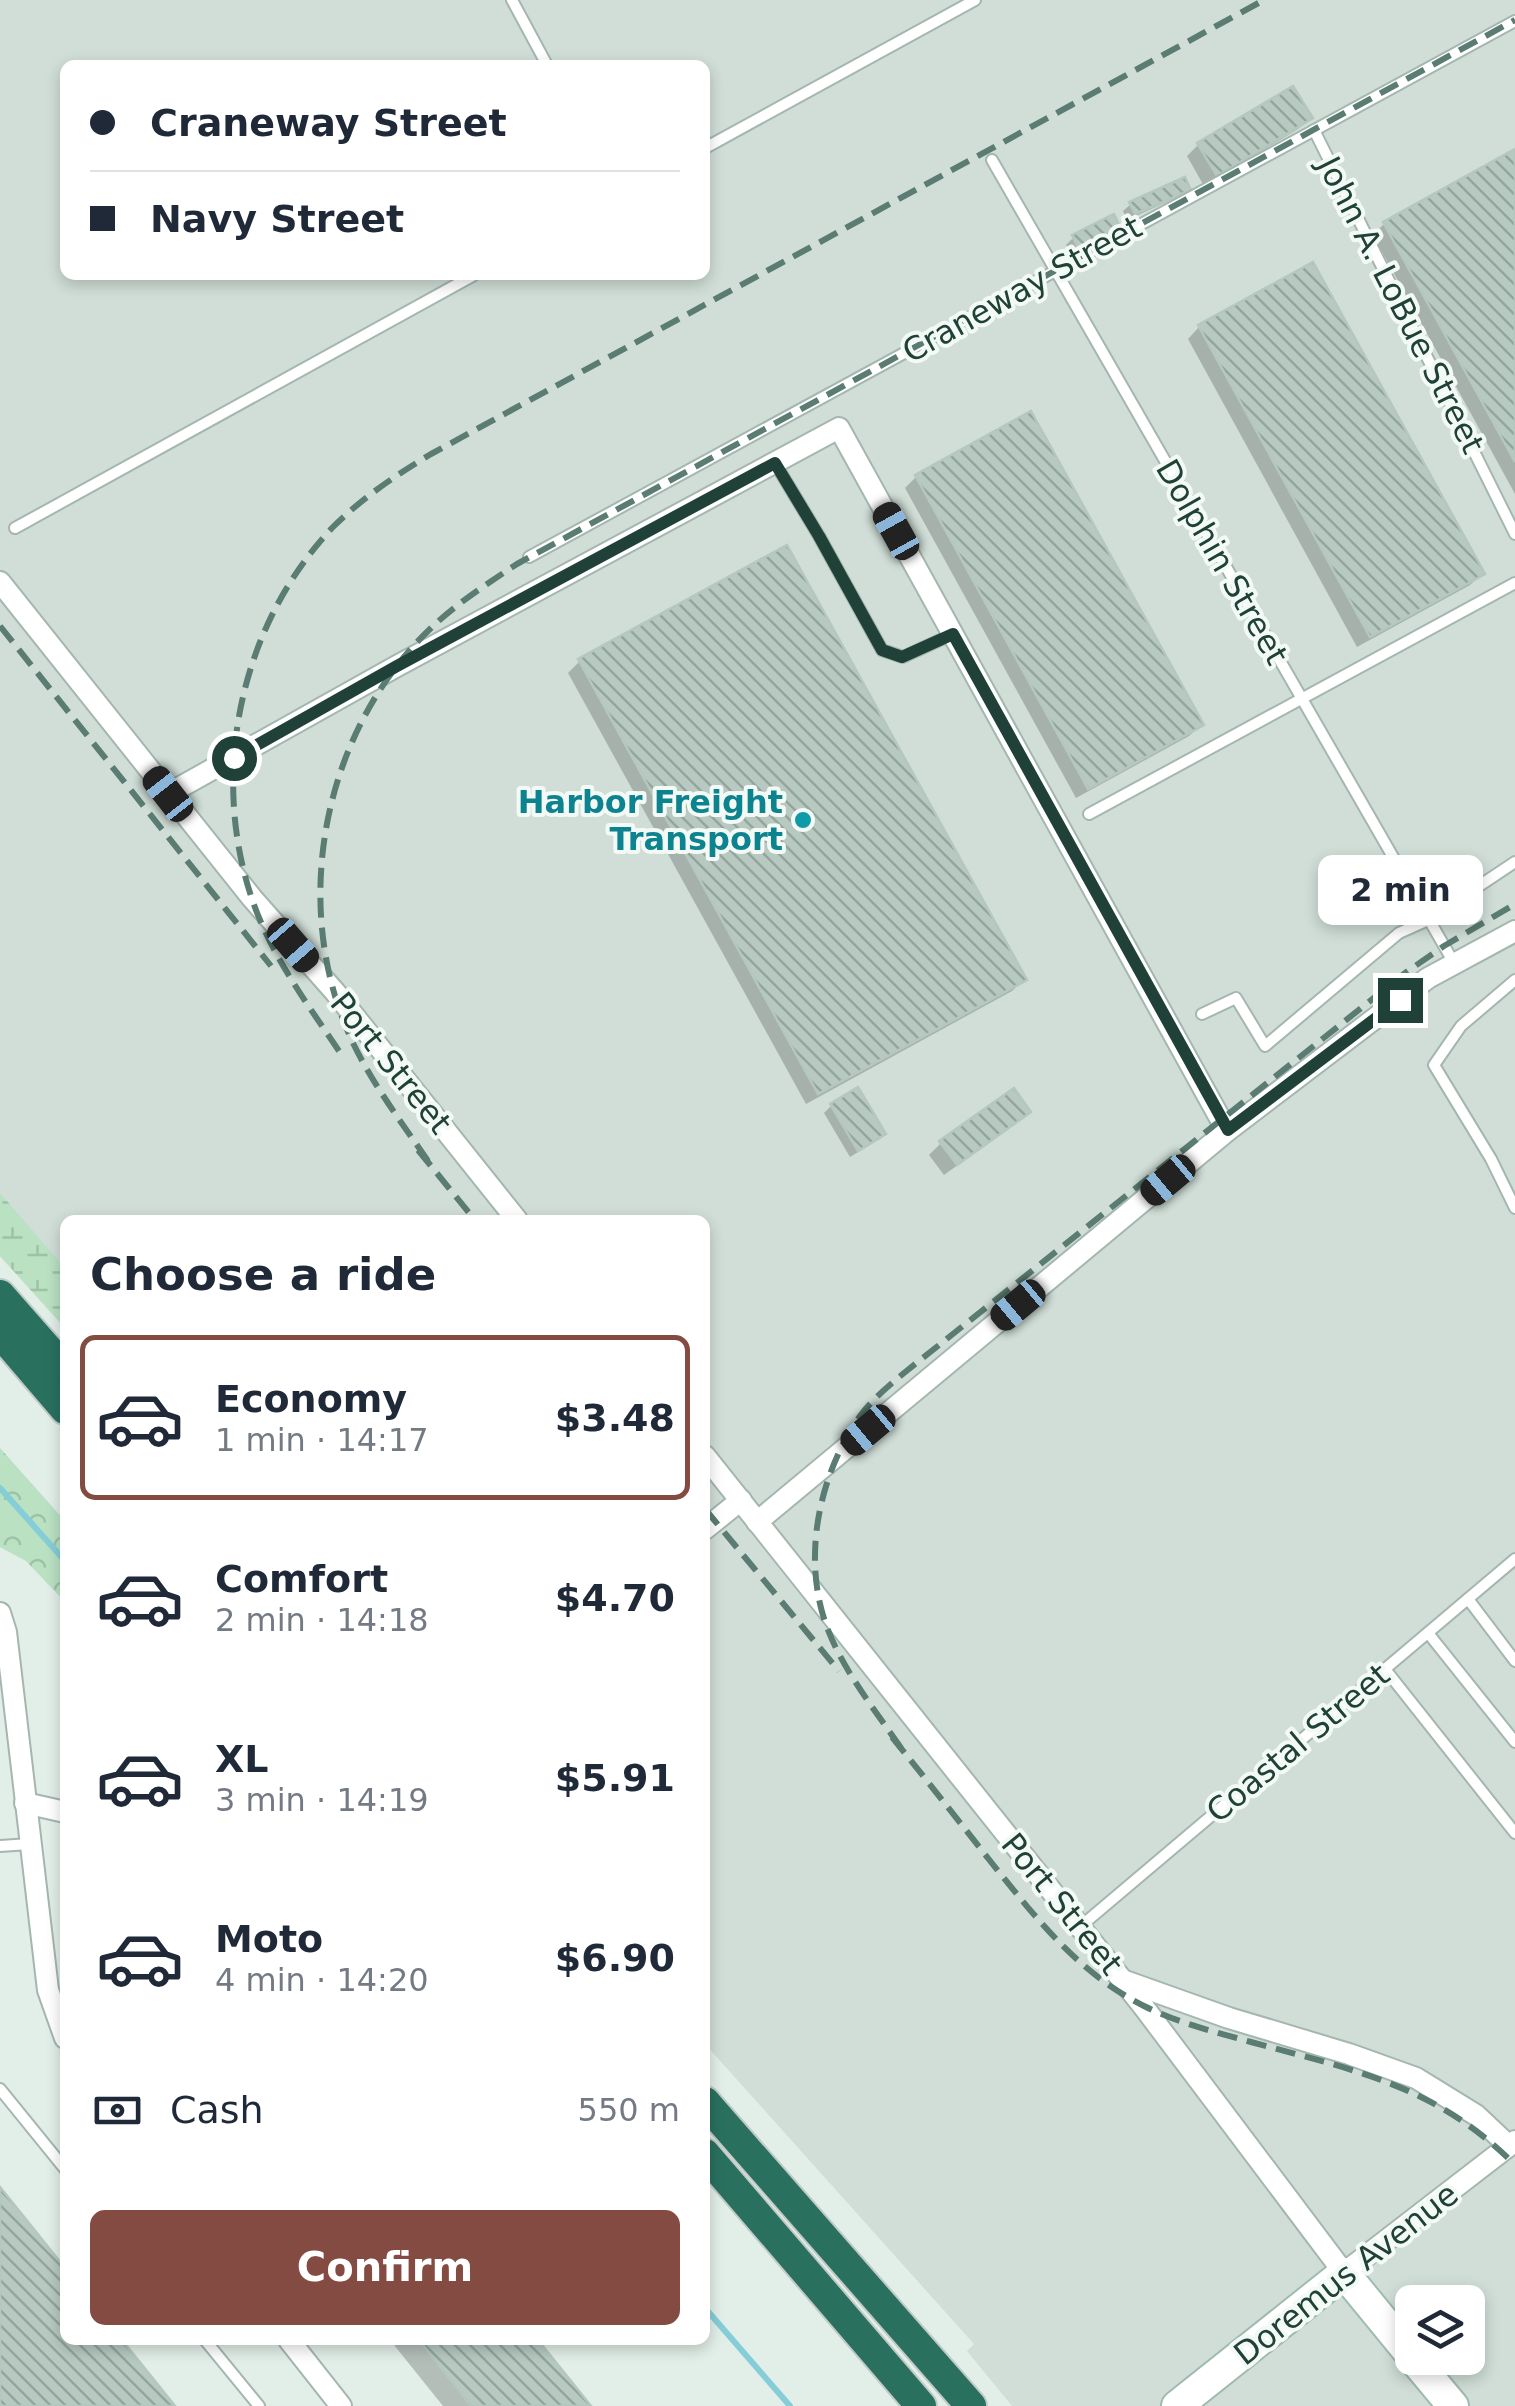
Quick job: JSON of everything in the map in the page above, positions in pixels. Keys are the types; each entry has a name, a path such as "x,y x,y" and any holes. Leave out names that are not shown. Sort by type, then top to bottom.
{"highway":[{"path":"0,1295 60,1363"},
{"path":"0,1334 60,1403"},
{"path":"710,2108 970,2406"},
{"path":"710,2160 921,2406"}],"main road":[{"name":"Port Street","path":"1344,2272 1395,2335"},
{"name":"Doremus Avenue","path":"1177,2406 1344,2272"},
{"name":"Port Street","path":"1428,2375 1453,2406"}],"street":[{"path":"168,794 839,428 1228,1130"},
{"name":"Port Street","path":"0,582 252,898 335,992 513,1215"},
{"path":"757,1522 1228,1130 1428,978 1515,931"},
{"name":"Port Street","path":"710,1462 1123,1980 1344,2272"},
{"path":"710,1526 741,1500"},
{"path":"0,1613 6,1632 48,1990 60,2024"},
{"path":"25,1803 60,1811"},
{"path":"1123,1980 1416,2078 1476,2115 1512,2144"},
{"name":"Doremus Avenue","path":"1344,2272 1512,2144"},
{"path":"292,2345 341,2406"}],"lane":[{"path":"512,0 545,60"},
{"path":"710,145 974,0"},
{"name":"Craneway Street","path":"529,558 1515,21"},
{"name":"John A. LoBue Street","path":"1314,130 1515,534"},
{"name":"Dolphin Street","path":"992,160 1454,964"},
{"path":"15,528 465,280"},
{"path":"775,463 882,650 902,657 953,634"},
{"path":"1089,814 1515,583"},
{"path":"1202,1014 1236,998 1266,1046 1399,933 1428,920 1515,862"},
{"path":"1515,980 1460,1026 1434,1065 1492,1158 1515,1208"},
{"path":"1511,1562 1515,1576"},
{"name":"Coastal Street","path":"1080,1927 1511,1562"},
{"path":"1468,1599 1515,1661"},
{"path":"1428,1633 1515,1742"},
{"path":"1385,1669 1515,1833"},
{"path":"0,1846 30,1844"},
{"path":"0,2089 60,2163"},
{"path":"209,2345 259,2406"}],"shaded area":[{"path":"0,0 1515,0 1515,2406 1012,2406 967,2351 974,2344 710,2050 710,1215 60,1215 60,1322 0,1256"}],"green space":[{"path":"0,1193 60,1262 60,1322 0,1256"},
{"path":"0,1448 60,1515 60,1597 26,1561 0,1547"}],"building":[{"path":"1293,86 1313,118 1217,176 1197,143"},
{"path":"1515,149 1515,462 1383,222"},
{"path":"1185,177 1191,190 1135,214 1129,202"},
{"path":"1114,214 1120,227 1078,248 1072,235"},
{"path":"1313,262 1485,574 1370,637 1198,325"},
{"path":"1031,411 1204,725 1088,789 915,475"},
{"name":"Harbor Freight Transport","path":"787,545 1027,980 818,1094 578,659"},
{"path":"858,1087 886,1134 858,1151 830,1104"},
{"path":"1014,1088 1031,1112 957,1165 939,1141"},
{"path":"0,2187 60,2262 60,2345 126,2345 175,2406 0,2406"},
{"path":"423,2345 542,2345 591,2406 471,2406"}],"waterway":[{"path":"0,1488 60,1555"},
{"path":"710,2314 790,2406"}],"railway":[{"path":"339,1051 290,978 260,920 239,851 234,801 234,751 242,702 256,654 275,608 301,566 333,527 380,487 431,454 1264,0"},
{"path":"428,1161 379,1090 354,1045 334,992 323,937 321,880 327,824 341,770 364,718 394,670 431,628 517,564 1515,20"},
{"path":"0,626 271,966"},
{"path":"901,1748 835,1646 820,1603 816,1576 815,1548 824,1492 833,1465 860,1416 904,1373 1405,973 1515,904"},
{"path":"418,1150 471,1215"},
{"path":"710,1515 839,1671"},
{"path":"892,1737 1042,1923 1078,1961 1120,1993 1183,2022 1392,2084 1455,2116 1515,2165"}],"place":[{"name":"Harbor Freight Transport","path":"803,820"}],"route":[{"path":"234,758 775,463 882,650 902,657 953,634 1228,1130 1400,1000"}]}
